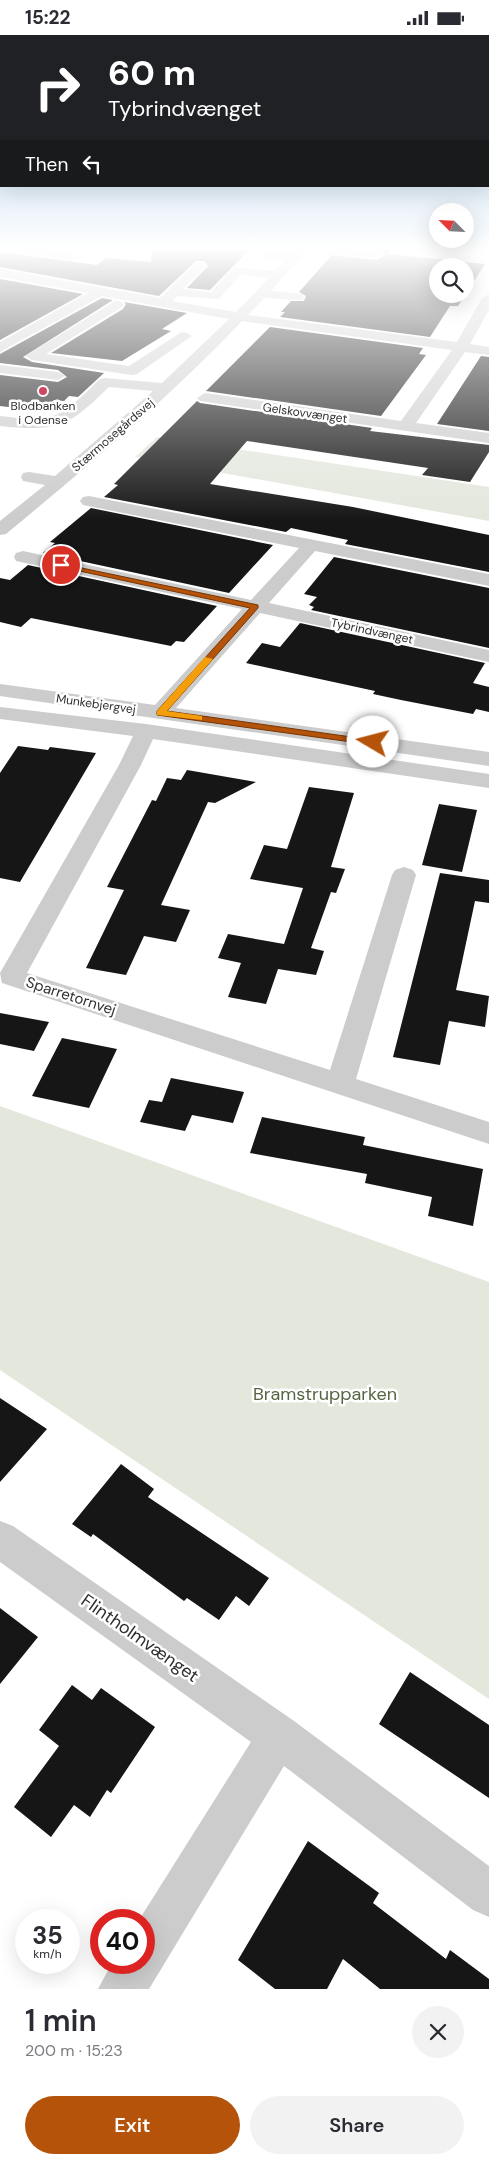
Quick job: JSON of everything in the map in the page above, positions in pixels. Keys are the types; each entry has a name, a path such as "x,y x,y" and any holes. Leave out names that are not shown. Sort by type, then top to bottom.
{"street":[{"path":"0,348 19,337"},
{"path":"64,337 32,357 180,377"},
{"path":"131,371 183,337"},
{"name":"Stærmosegårdsvej","path":"0,530 167,389 220,337"},
{"path":"387,337 489,351"},
{"path":"405,427 467,337"},
{"path":"0,369 167,389"},
{"path":"0,421 38,426 52,425 68,417 106,381"},
{"name":"Gelskovvænget","path":"205,398 489,438"},
{"path":"29,477 58,482"},
{"path":"89,501 489,581"},
{"path":"153,722 311,545"},
{"name":"Tybrindvænget","path":"23,557 489,656"},
{"name":"Munkebjergvej","path":"0,690 153,722 489,781"},
{"name":"Munkebjergvej","path":"0,713 153,722 489,759"},
{"name":"Sparretornvej","path":"153,722 11,977 489,1133"},
{"path":"340,1084 404,875"},
{"name":"Flintholmvænget","path":"0,1539 279,1736 489,1894"},
{"path":"155,1936 279,1736"},
{"path":"122,1989 131,1974"}],"green space":[{"path":"157,437 489,487 489,521 135,457"},
{"name":"Bramstrupparken","path":"0,1106 489,1282 489,1699 0,1370"}],"building":[{"path":"31,337 54,337 23,357 32,362 104,373 78,397 69,396 64,401 54,400 42,411 0,406 0,375 58,382 67,377 58,370 0,363 0,354"},
{"path":"77,337 161,337 122,361 51,353"},
{"path":"260,337 344,337 423,348 419,354 426,355 381,416 206,391"},
{"path":"481,356 489,357 489,431 437,424"},
{"path":"197,401 200,403 372,428 370,431 489,445 489,452 470,482 422,475 428,468 247,441 210,484 353,507 489,535 489,572 345,544 348,540 291,528 286,532 104,497 118,485 114,484"},
{"path":"91,508 273,545 229,593 43,553 55,543 50,542"},
{"path":"334,557 489,588 489,648 311,610 314,607 309,605 317,597 304,594"},
{"path":"28,565 217,606 184,642 176,641 171,646 31,618 21,627 0,622 0,578 10,580"},
{"path":"300,623 485,663 473,683 489,687 489,712 476,709 473,714 401,700 373,694 375,691 246,663 262,643 280,647"},
{"path":"18,746 48,750 50,747 96,753 20,882 0,878 0,773"},
{"path":"187,770 256,782 215,803 208,802 161,905 190,910 176,942 144,936 126,975 86,968 124,890 107,887 152,800 156,801 167,778 181,780"},
{"path":"309,787 354,793 331,867 345,869 336,893 331,892 311,948 324,951 316,975 278,969 266,1004 228,997 241,963 218,958 228,934 284,944 303,888 250,879 264,845 287,849"},
{"path":"439,804 477,810 462,872 422,865"},
{"path":"440,873 489,880 489,903 475,901 456,990 489,996 485,1027 449,1021 440,1065 393,1057"},
{"path":"0,1013 49,1022 34,1051 0,1044"},
{"path":"62,1038 117,1049 89,1108 32,1096"},
{"path":"171,1078 244,1092 233,1123 192,1115 185,1131 140,1122 149,1100 162,1102"},
{"path":"262,1117 365,1137 363,1145 483,1169 473,1226 428,1216 432,1197 365,1183 367,1174 250,1153"},
{"path":"0,1398 47,1429 0,1482"},
{"path":"121,1464 154,1489 148,1497 269,1578 249,1606 236,1596 219,1620 187,1598 184,1601 93,1534 91,1537 72,1524"},
{"path":"0,1608 38,1637 0,1684"},
{"path":"410,1672 489,1725 489,1798 379,1724"},
{"path":"72,1685 92,1700 101,1688 155,1727 111,1793 107,1790 90,1817 74,1805 51,1837 14,1807 59,1746 39,1730"},
{"path":"308,1841 379,1893 373,1903 446,1959 450,1950 489,1979 489,1989 380,1989 343,1959 327,1989 275,1989 238,1960"}],"slow traffic":[{"path":"199,718 160,713 208,659"}],"place":[{"name":"Blodbanken i Odense","path":"43,391"}],"route":[{"path":"61,565 255,607 160,713 373,742"}]}
